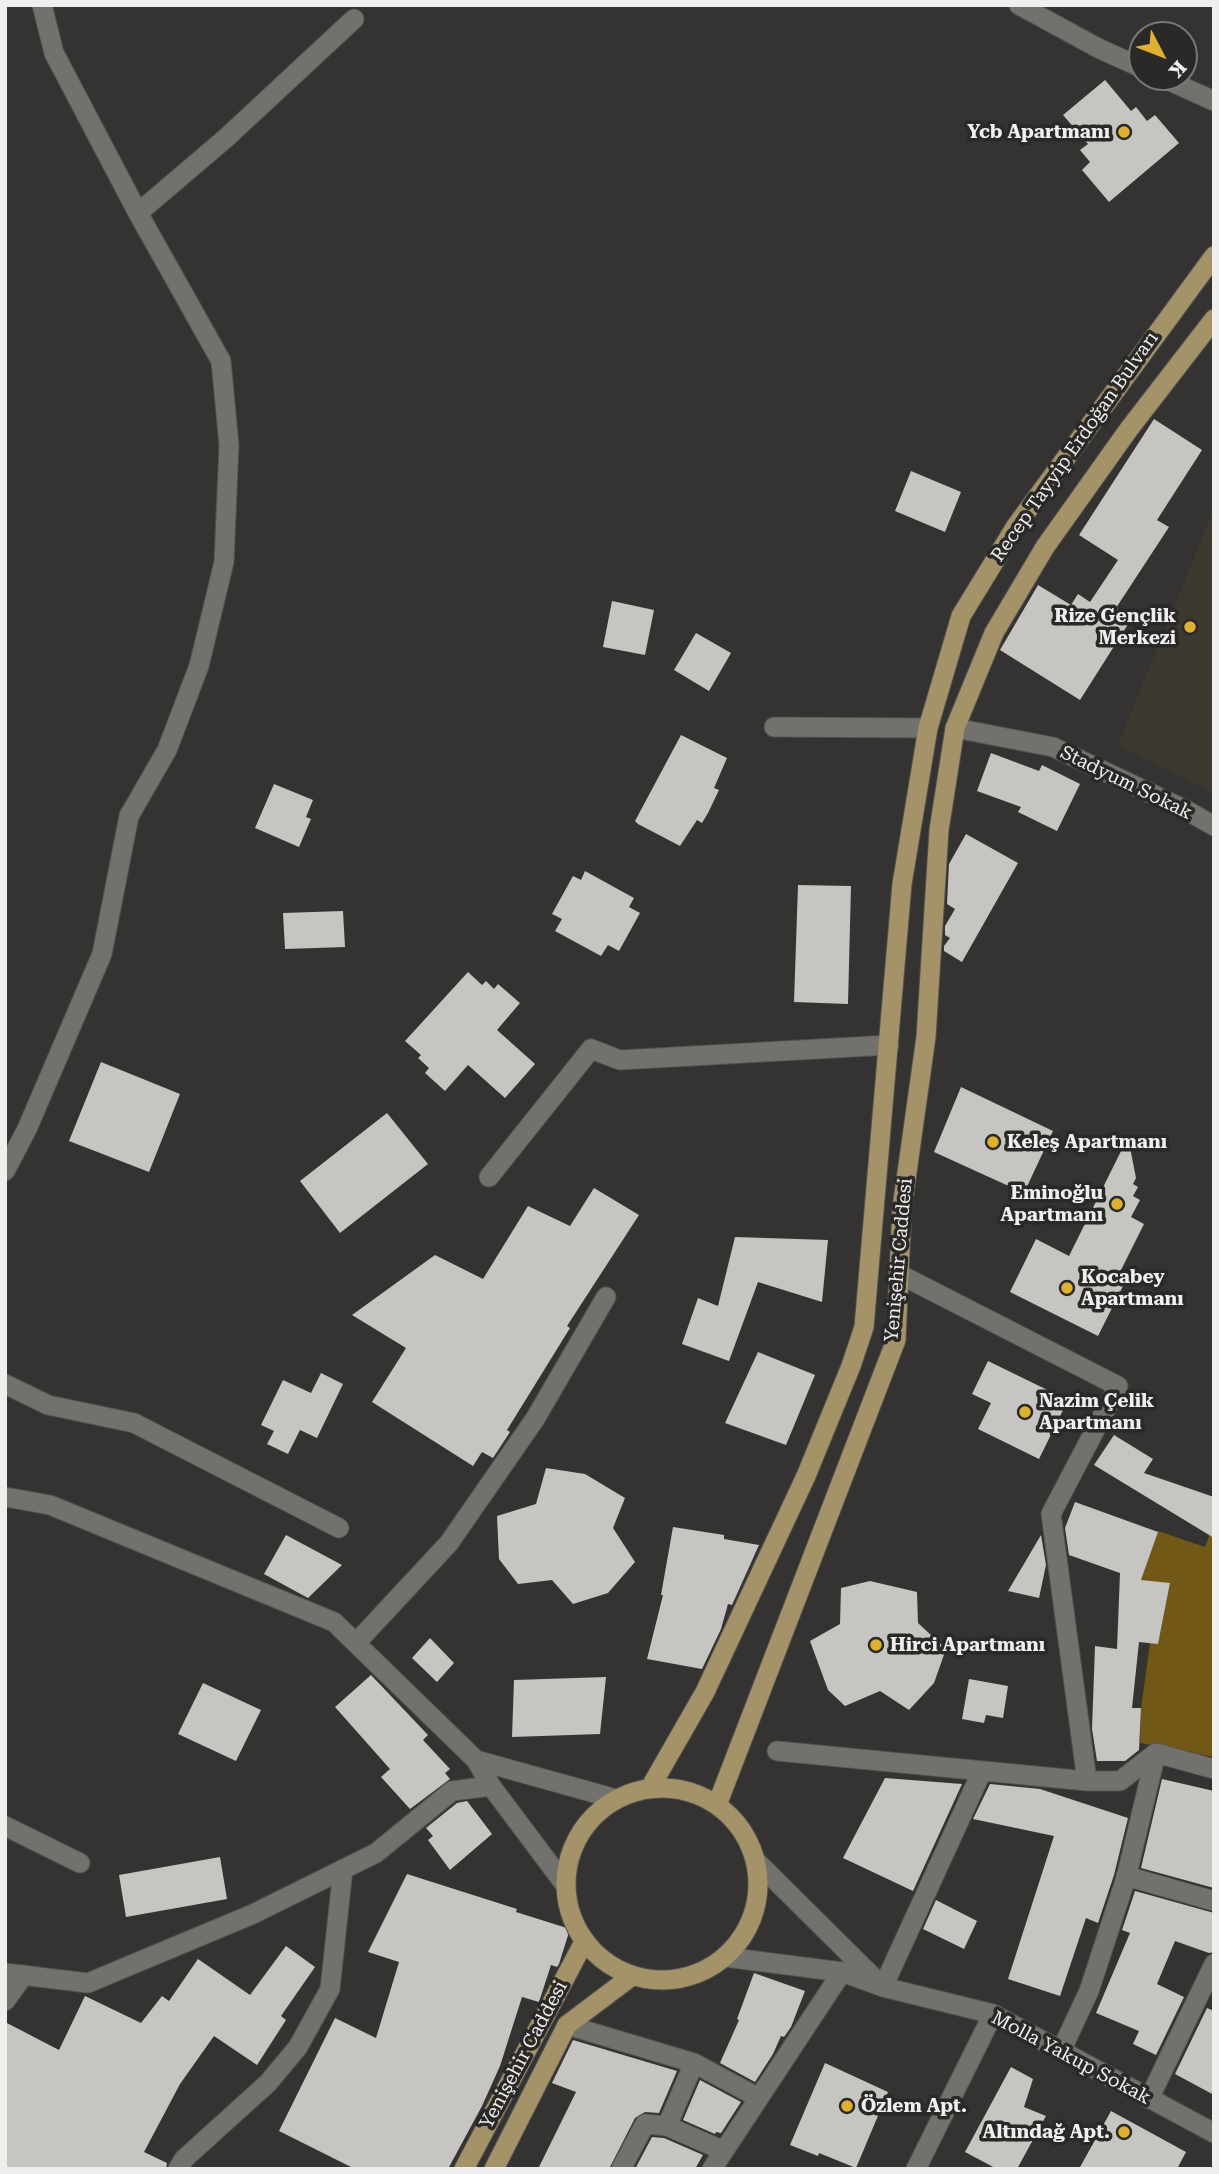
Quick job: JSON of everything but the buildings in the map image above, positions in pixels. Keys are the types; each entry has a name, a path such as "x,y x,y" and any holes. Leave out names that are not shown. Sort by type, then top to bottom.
{"main road":[{"name":"Recep Tayyip Erdoğan Bulvarı","path":"928,728 961,616 1016,526 1214,256"},
{"name":"Recep Tayyip Erdoğan Bulvarı","path":"955,728 994,633 1045,547 1129,429 1214,319"},
{"name":"Yenişehir Caddesi","path":"650,1788 705,1692 806,1475 851,1366 864,1327 902,884 928,728"},
{"name":"Yenişehir Caddesi","path":"717,1805 896,1340 902,1208 926,1037 939,830 955,728"},
{"path":"650,1788 685,1790 717,1805 741,1829 756,1861 758,1896 747,1930 725,1957 695,1975 660,1981 632,1976 605,1962 584,1942 571,1916 566,1886 571,1852 589,1822 616,1799 650,1788"},
{"name":"Yenişehir Caddesi","path":"464,2169 584,1942"},
{"name":"Yenişehir Caddesi","path":"494,2169 567,2025 632,1976"}],"street":[{"path":"5,1171 27,1129 102,954 128,816 167,750 199,666 224,562 229,445 221,360 138,213 54,53 42,5"},
{"path":"1018,5 1128,62"},
{"path":"138,213 226,138 354,19"},
{"path":"1192,91 1214,101"},
{"path":"774,727 928,728"},
{"name":"Stadyum Sokak","path":"955,728 1053,747 1214,826"},
{"path":"489,1177 591,1049 620,1060 889,1045"},
{"path":"899,1274 1118,1386 1051,1514 1087,1781"},
{"path":"356,1643 449,1543 535,1419 606,1297"},
{"path":"5,1384 48,1405 134,1423 339,1528"},
{"path":"5,1497 50,1505 334,1622 476,1760 491,1786 566,1886"},
{"path":"777,1751 1120,1782 1156,1753"},
{"path":"1156,1753 1214,1769"},
{"path":"1061,2051 1089,1991 1126,1876 1156,1753"},
{"path":"476,1760 616,1799"},
{"path":"756,1861 883,1987 982,1771"},
{"path":"5,2001 15,1974 88,1983 253,1914 376,1853 452,1791 491,1786"},
{"path":"5,1826 80,1863"},
{"path":"178,2169 184,2159 268,2083 298,2047 330,1989 343,1869"},
{"path":"1126,1876 1214,1901"},
{"name":"Molla Yakup Sokak","path":"725,1957 842,1972 883,1987 993,2014 1149,2099 1212,2126"},
{"path":"1149,2099 1214,1964"},
{"path":"712,2169 842,1972"},
{"path":"916,2169 993,2014"},
{"path":"567,2025 694,2063 759,2098"},
{"path":"667,2126 694,2063"},
{"path":"621,2169 645,2124 667,2126 724,2151"}],"shaded area":[{"name":"Rize Gençlik Merkezi","path":"1214,509 1214,793 1118,745"},
{"path":"1214,1523 1214,1757 1140,1743 1141,1708 1150,1643 1158,1643 1170,1584 1141,1580 1158,1531 1205,1547"}],"place":[{"name":"Ycb Apartmanı","path":"1124,132"},
{"name":"Rize Gençlik Merkezi","path":"1190,627"},
{"name":"Keleş Apartmanı","path":"993,1142"},
{"name":"Eminoğlu Apartmanı","path":"1117,1204"},
{"name":"Kocabey Apartmanı","path":"1067,1288"},
{"name":"Nazim Çelik Apartmanı","path":"1025,1412"},
{"name":"Hirci Apartmanı","path":"876,1645"},
{"name":"Özlem Apt.","path":"847,2106"},
{"name":"Altındağ Apt.","path":"1124,2132"}]}
